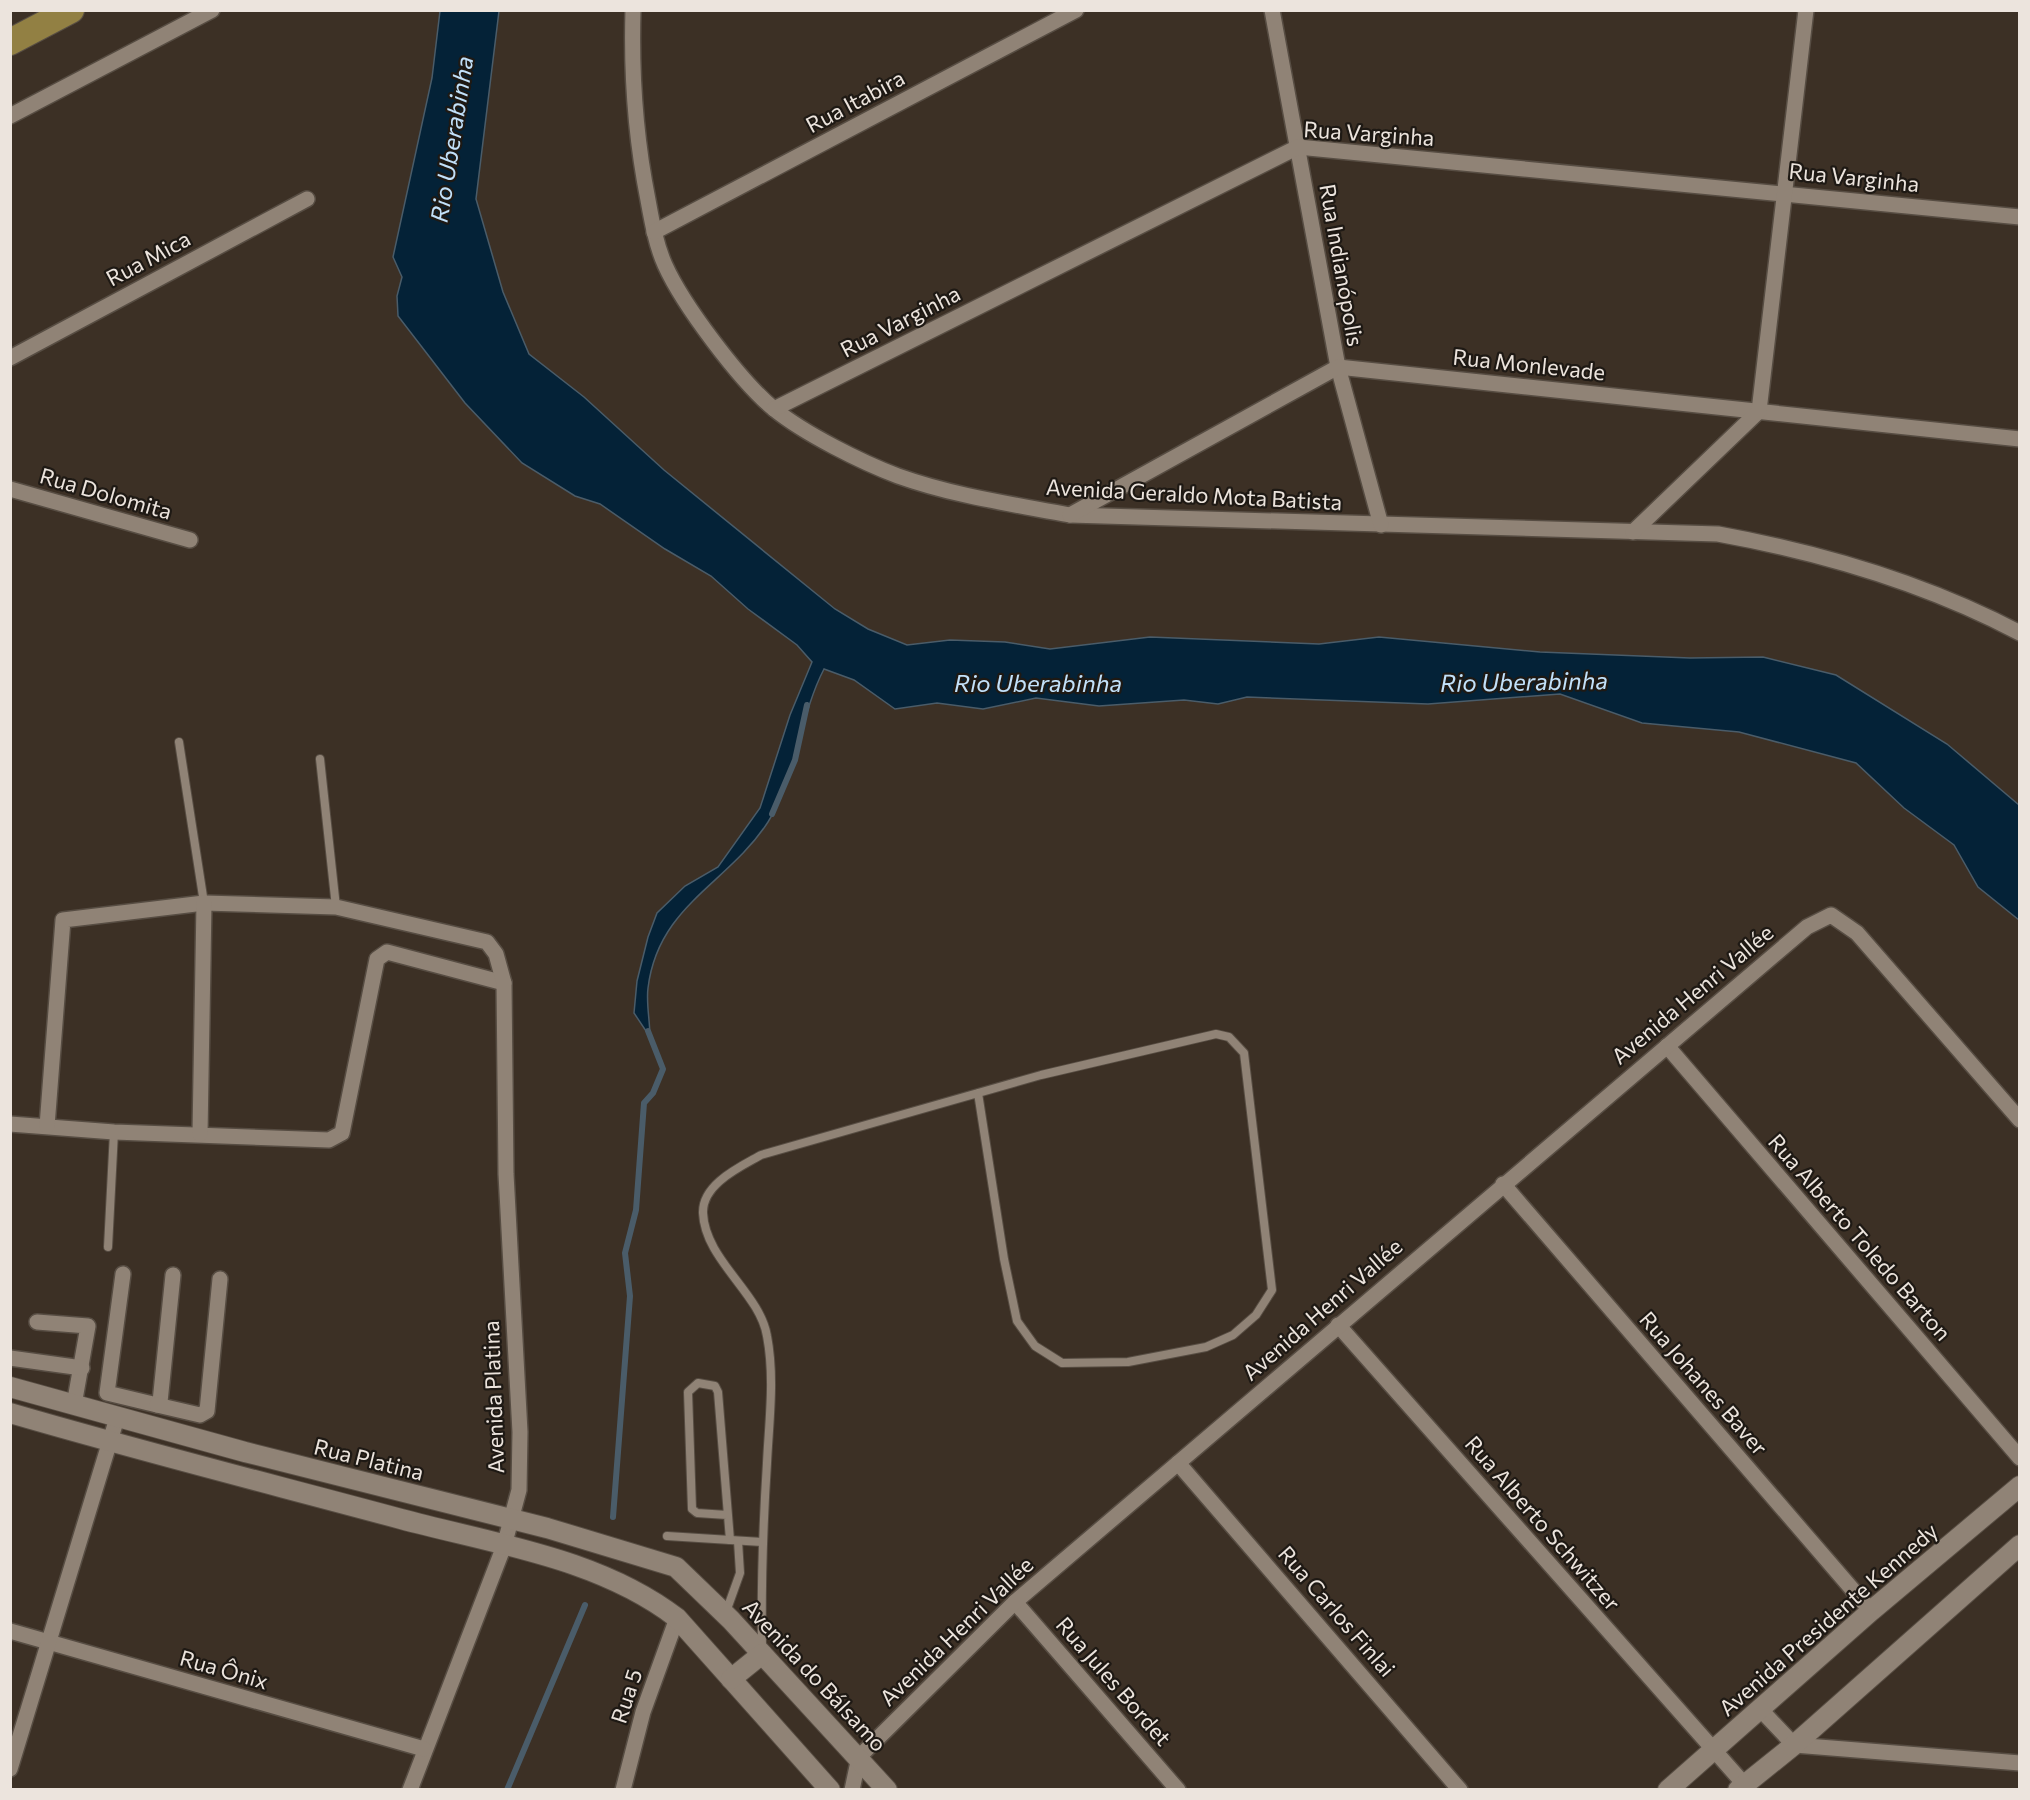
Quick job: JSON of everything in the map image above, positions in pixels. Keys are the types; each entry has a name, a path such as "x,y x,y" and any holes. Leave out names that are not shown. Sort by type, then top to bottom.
{"highway":[{"path":"10,42 71,10"}],"street":[{"path":"10,116 212,10"},
{"name":"Avenida Geraldo Mota Batista","path":"633,10 632,53 636,142 654,232 665,266 700,322 735,368 774,409 836,447 897,475 966,496 1070,515 1718,534 1786,546 1863,568 2019,633"},
{"name":"Rua Itabira","path":"654,232 1076,10"},
{"name":"Rua Indianópolis","path":"1272,10 1338,366 1381,525"},
{"path":"1633,532 1759,411 1806,10"},
{"name":"Rua Varginha","path":"774,409 1298,147 2019,216"},
{"name":"Rua Mica","path":"10,358 307,199"},
{"path":"1070,515 1338,366"},
{"name":"Rua Monlevade","path":"1338,366 2019,439"},
{"name":"Rua Dolomita","path":"10,489 190,540"},
{"path":"47,1126 63,920 204,903 336,907"},
{"path":"200,1134 204,903"},
{"name":"Avenida Platina","path":"336,907 488,942 496,954 504,983 506,1174 520,1432 519,1490 504,1546 410,1790"},
{"name":"Avenida Henri Vallée","path":"859,1758 1015,1602 1807,927 1832,915 1857,933 2019,1120"},
{"path":"10,1124 114,1132 329,1140 342,1133 377,959 387,952 504,983"},
{"name":"Rua Alberto Toledo Barton","path":"1667,1046 2019,1458"},
{"name":"Rua Johanes Baver","path":"1503,1184 1870,1611"},
{"path":"123,1274 107,1393 200,1415 207,1411 220,1279"},
{"path":"157,1405 160,1402 172,1275"},
{"path":"37,1322 116,1329"},
{"name":"Rua Alberto Schwitzer","path":"1338,1325 1713,1751 1741,1787"},
{"path":"74,1405 88,1326"},
{"path":"10,1358 82,1368"},
{"name":"Rua Platina","path":"10,1387 117,1418 616,1548 676,1567 707,1595"},
{"path":"10,1413 504,1546 583,1568 607,1578 652,1599 678,1618 830,1790"},
{"path":"10,1769 117,1418"},
{"name":"Rua Carlos Finlai","path":"1178,1463 1460,1790"},
{"name":"Avenida Presidente Kennedy","path":"1668,1790 1761,1710 1870,1611 2019,1486"},
{"path":"1741,1787 1794,1745 2019,1545"},
{"name":"Avenida do Bálsamo","path":"707,1595 887,1790"},
{"name":"Rua Jules Bordet","path":"1015,1602 1178,1790"},
{"name":"Rua 5","path":"623,1790 643,1712 678,1618"},
{"name":"Rua Ônix","path":"10,1631 424,1749"},
{"path":"731,1678 762,1654"},
{"path":"1761,1710 1794,1745 2019,1763"},
{"path":"852,1790 859,1758"}],"lane":[{"path":"179,742 204,903"},
{"path":"320,759 336,907"},
{"path":"762,1654 762,1542 771,1376 767,1334 752,1304 727,1269 708,1232 703,1212 708,1192 729,1174 761,1155 978,1093 1041,1075 1216,1034 1229,1037 1244,1053 1272,1290 1256,1315 1233,1335 1206,1347 1128,1362 1062,1363 1035,1346 1017,1321 1004,1259 978,1093"},
{"path":"108,1247 114,1132"},
{"path":"725,1614 740,1573 727,1515 718,1392 715,1386 698,1383 688,1392 692,1509 697,1513 727,1515"},
{"path":"667,1536 762,1542"}],"water":[{"name":"Rio Uberabinha","path":"440,11 499,11 476,199 503,292 529,354 584,397 664,470 835,609 868,629 907,645 950,640 1005,642 1050,649 1150,637 1319,644 1379,637 1540,652 1690,658 1763,657 1836,675 1947,744 2019,805 2019,920 1978,887 1954,845 1904,808 1856,763 1739,732 1642,723 1560,694 1428,704 1247,697 1218,704 1184,700 1099,706 1036,698 983,709 937,703 895,709 854,680 824,669 809,707 786,785 768,822 752,844 680,915 665,936 654,960 648,988 650,1037 634,1013 637,981 648,937 657,913 685,886 718,867 760,808 790,715 812,662 797,645 748,609 711,576 665,549 600,504 575,496 522,463 465,403 398,316 397,296 402,277 393,257 432,78"}],"waterway":[{"path":"772,814 795,760 807,705"},
{"path":"613,1517 630,1296 625,1253 636,1210 644,1103 653,1093 663,1069 648,1031"},
{"path":"507,1790 585,1605"}]}
